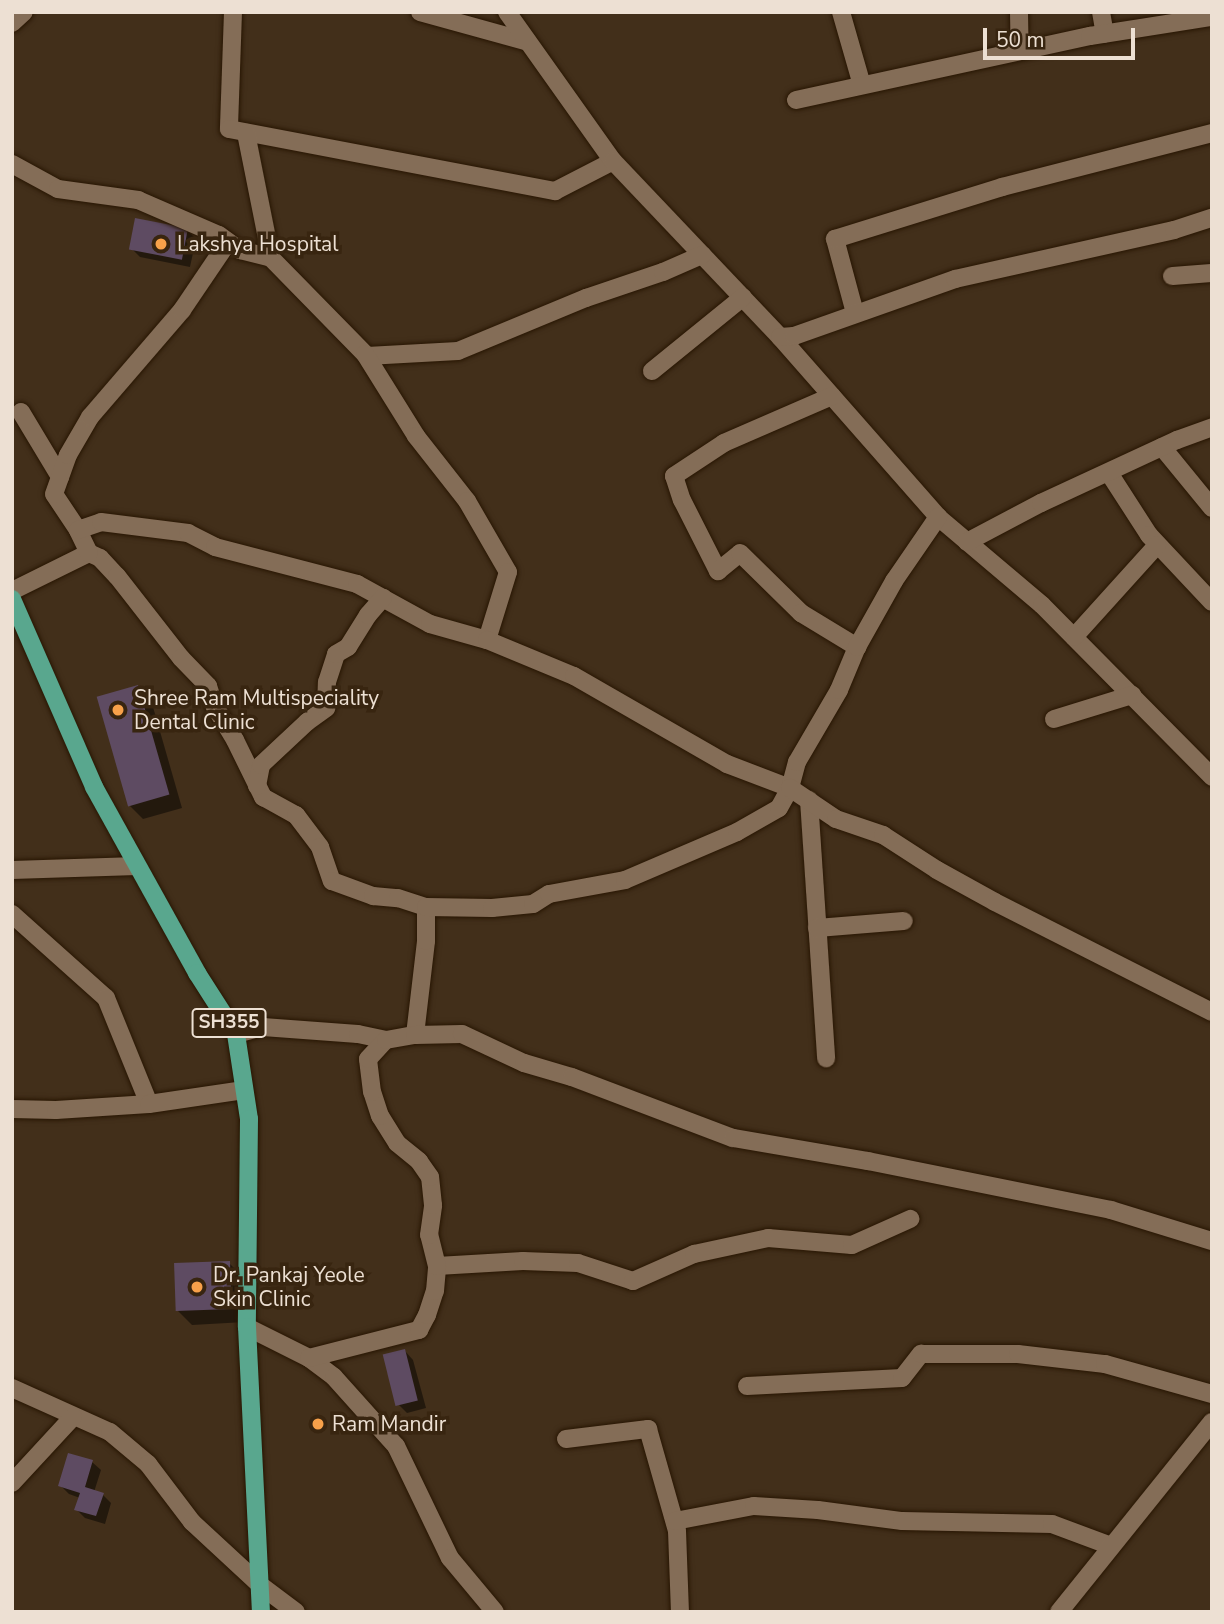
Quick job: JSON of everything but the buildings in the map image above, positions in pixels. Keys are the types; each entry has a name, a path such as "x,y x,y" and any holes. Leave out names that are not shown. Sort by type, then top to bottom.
{"main road":[{"name":"SH355","path":"12,599 94,787 197,973 236,1034 249,1119 247,1327 261,1612"}],"street":[{"path":"12,23 24,12"},
{"path":"233,12 229,129 555,191 613,161"},
{"path":"420,12 528,42"},
{"path":"506,12 613,161 780,337 938,517 1042,605 1212,777"},
{"path":"841,12 862,85"},
{"path":"1019,12 1020,51"},
{"path":"1101,12 1105,34"},
{"path":"796,100 1182,17 1212,17"},
{"path":"246,133 271,258"},
{"path":"855,313 835,239 1002,187 1212,133"},
{"path":"12,164 58,189 138,200 219,235 240,250 271,258 365,354 416,436 467,500 508,572 487,640"},
{"path":"780,337 794,336 955,279 1174,230 1212,218"},
{"path":"228,242 182,310 90,417 68,454 54,494 78,530 89,553 100,558 117,576 181,658 208,687 214,705 263,797 296,815 320,847 332,881 373,896 398,898 426,907 492,908 533,904 549,894 625,880 737,832 779,808 790,788 797,762 839,690 857,647 894,581 938,517"},
{"path":"365,354 458,352 586,298 663,272 702,255"},
{"path":"1172,276 1212,272"},
{"path":"652,371 743,297"},
{"path":"832,396 724,443 674,476 682,500 718,571 740,553 801,613 857,647"},
{"path":"21,412 60,477"},
{"path":"967,542 1041,503 1212,427"},
{"path":"1162,447 1212,508"},
{"path":"1109,473 1157,545 1212,602"},
{"path":"78,530 101,522 188,533 215,547 357,584 430,624 487,640 574,676 727,764 790,788 836,819 883,835 937,870 995,902 1212,1012"},
{"path":"1074,637 1157,545"},
{"path":"12,591 89,553"},
{"path":"257,786 261,765 326,708 327,682 336,653 348,647 368,615 383,598"},
{"path":"1054,719 1132,695"},
{"path":"809,800 826,1058"},
{"path":"12,870 137,866"},
{"path":"415,1035 426,941 426,907"},
{"path":"12,914 106,998 149,1104"},
{"path":"817,928 904,921"},
{"path":"236,1034 262,1027 358,1034 386,1041 415,1035 461,1034 524,1063 572,1077 733,1138 868,1161 1111,1210 1212,1241"},
{"path":"309,1358 419,1330 435,1291 437,1266 429,1235 433,1205 430,1177 419,1161 397,1143 380,1116 372,1092 368,1059 386,1041"},
{"path":"12,1109 149,1104 244,1090"},
{"path":"437,1266 523,1261 578,1262 633,1281 694,1254 768,1238 852,1245 910,1219"},
{"path":"247,1327 309,1358 334,1377 396,1446 450,1558 495,1612"},
{"path":"747,1386 902,1378 920,1354 1018,1354 1105,1364 1212,1394"},
{"path":"12,1388 73,1418 110,1432 148,1464 192,1522 260,1585 296,1612"},
{"path":"12,1483 73,1418"},
{"path":"1059,1612 1212,1422"},
{"path":"566,1439 648,1429 675,1521 682,1600 680,1612"},
{"path":"675,1521 754,1506 818,1510 902,1521 1052,1524 1111,1546"}],"place":[{"name":"Lakshya Hospital","path":"161,244"},
{"name":"Shree Ram Multispeciality Dental Clinic","path":"118,710"},
{"name":"Dr. Pankaj Yeole Skin Clinic","path":"197,1287"},
{"name":"Ram Mandir","path":"318,1424"}]}
